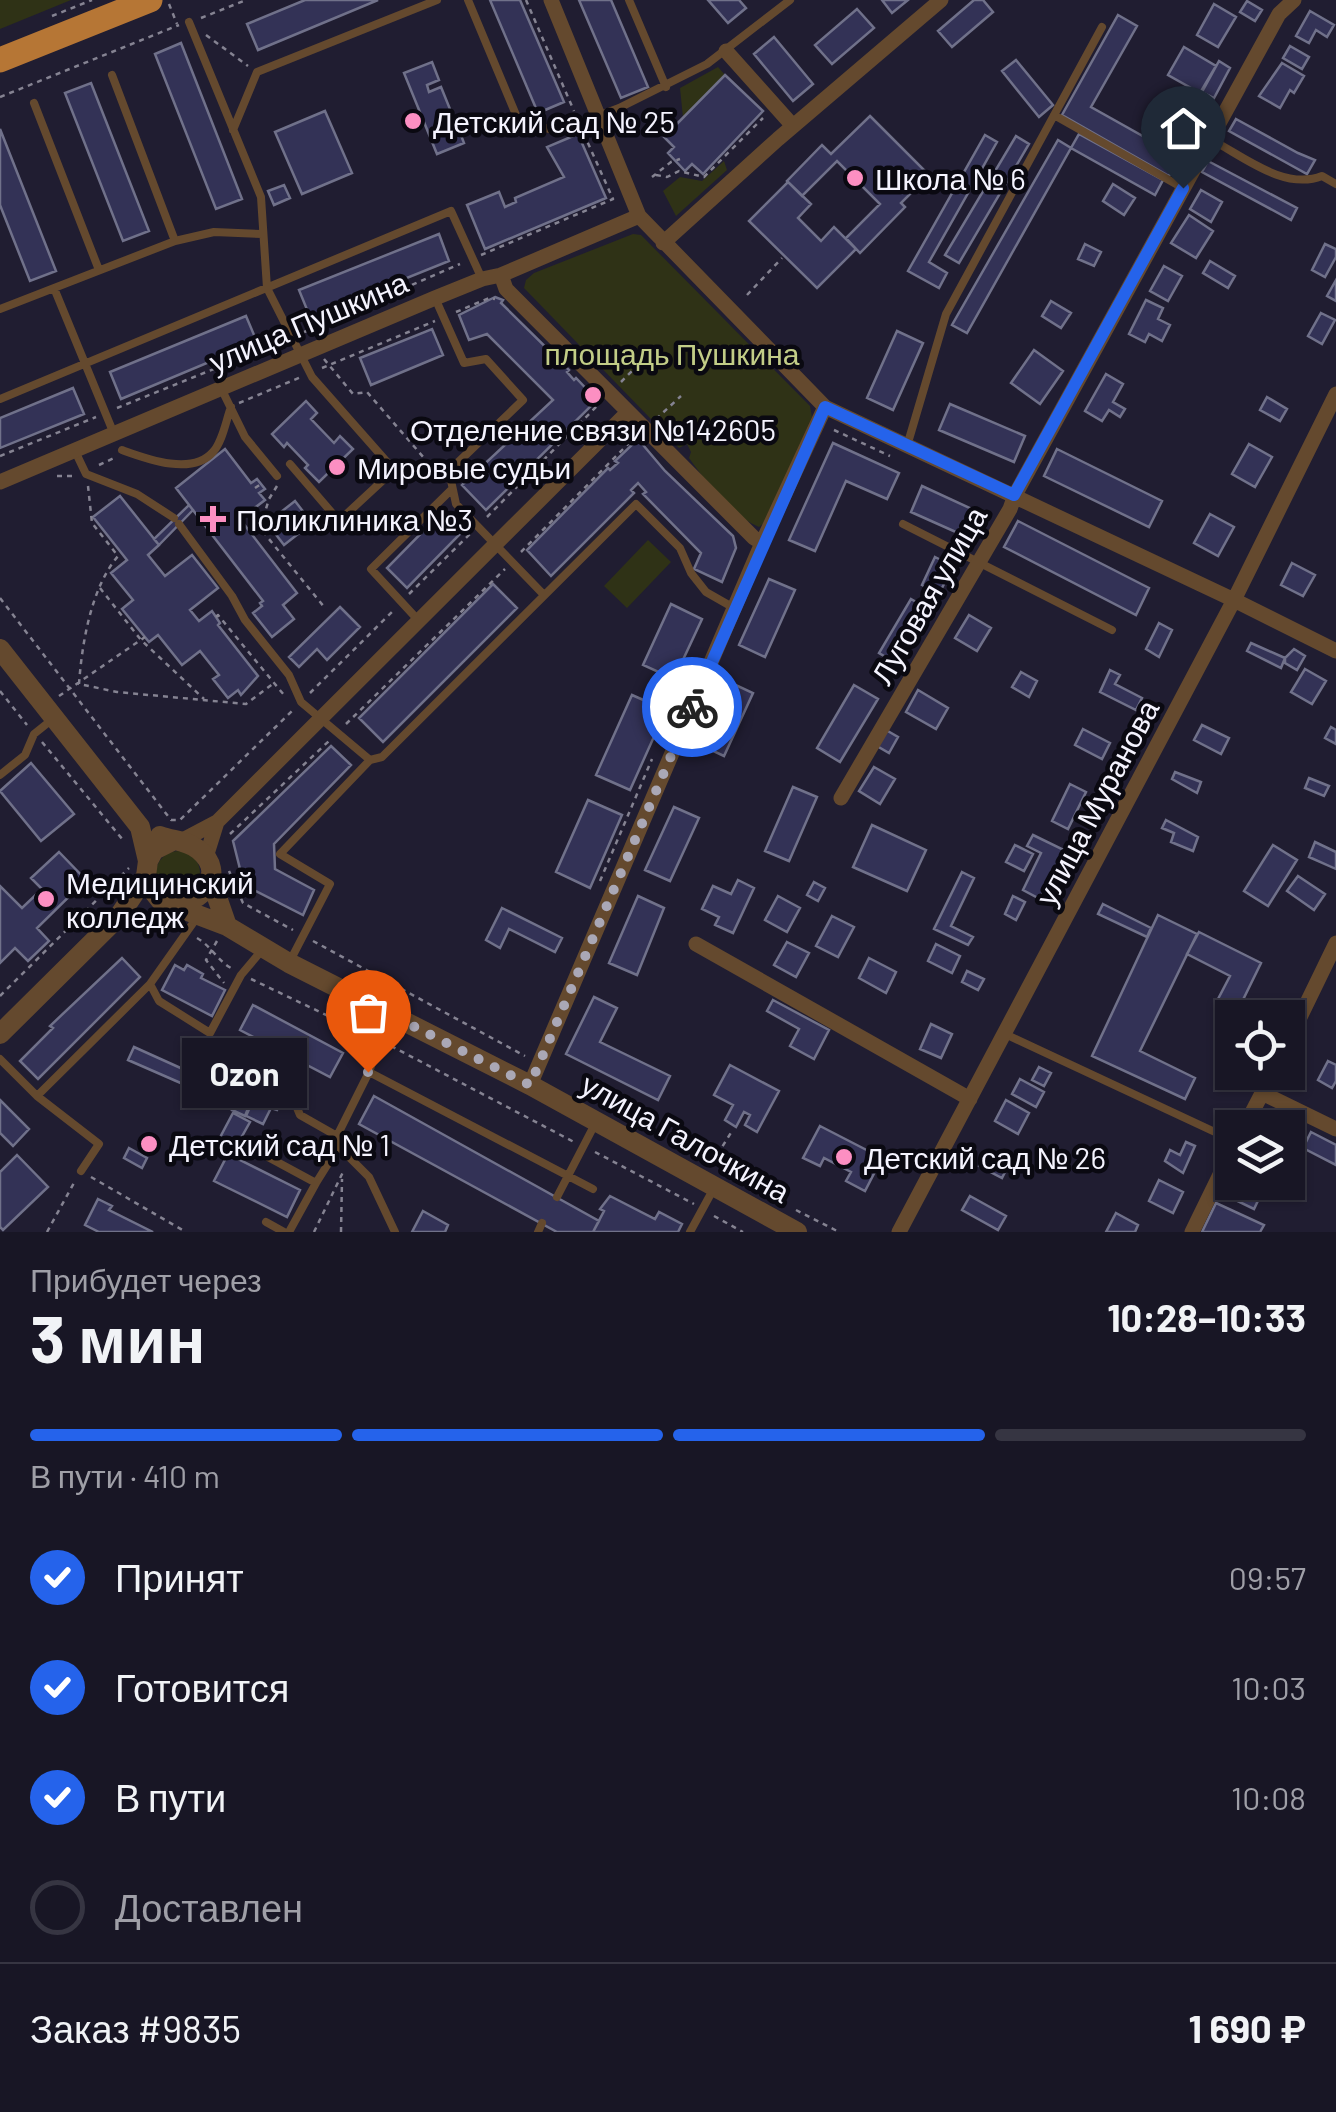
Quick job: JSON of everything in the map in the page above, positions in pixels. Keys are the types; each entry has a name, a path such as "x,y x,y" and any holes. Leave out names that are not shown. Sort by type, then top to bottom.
{"highway":[{"path":"0,60 150,0"}],"street":[{"path":"551,0 640,216 825,407 1336,651"},
{"path":"663,243 941,0"},
{"name":"Луговая улица","path":"841,798 1010,509 1014,495 1279,14 1294,0"},
{"path":"726,51 794,126"},
{"name":"улица Пушкина","path":"0,482 434,298 500,275 640,216"},
{"path":"500,275 506,288 762,543"},
{"name":"улица Муранова","path":"899,1232 1234,600 1336,394"},
{"path":"530,1085 762,543 825,407"},
{"path":"0,1034 119,916 141,861 178,834 216,822 628,412"},
{"path":"0,649 140,826 141,861 149,886 167,902"},
{"path":"216,822 214,866 227,926"},
{"path":"140,826 178,834 214,866"},
{"path":"119,916 167,902 186,904 197,899 206,889 214,866"},
{"name":"улица Галочкина","path":"167,902 193,924 227,926 289,963 530,1085 797,1232"},
{"path":"696,944 970,1099"},
{"path":"1305,1007 1336,944"},
{"path":"1254,1110 1264,1090"},
{"path":"1262,1094 1336,1129"},
{"path":"1192,1232 1215,1185"}],"lane":[{"path":"233,130 256,72 437,0"},
{"path":"468,0 519,122 558,131 666,87 726,51 790,0"},
{"path":"628,0 666,87"},
{"path":"189,22 261,197 267,288 290,338 307,352 310,374 394,470 339,521 290,464"},
{"path":"907,446 946,314 1102,27"},
{"path":"112,75 175,241"},
{"path":"34,103 99,270"},
{"path":"1054,115 1183,188"},
{"path":"1210,139 1288,180 1308,181 1322,176 1336,184"},
{"path":"0,400 451,211 482,279"},
{"path":"0,309 175,241 214,232 262,234"},
{"path":"54,288 114,434"},
{"path":"434,298 464,363 486,359 523,400 449,471 456,504 544,596"},
{"path":"222,388 245,438 278,480"},
{"path":"122,450 148,460 176,464 200,461 218,444 231,407"},
{"path":"75,451 86,473 137,494 176,521 232,596 244,620 289,675 300,702 370,760"},
{"path":"420,621 371,569 451,490"},
{"path":"289,963 330,884 280,854 370,760 382,757 636,504 680,548 691,573 706,592 734,608"},
{"path":"903,524 1112,630"},
{"path":"0,775 25,755 50,712"},
{"path":"37,1096 150,984 193,924"},
{"path":"150,984 158,1001 210,1033 241,975 263,948"},
{"path":"266,1222 286,1232 316,1184 339,1140 389,1014"},
{"path":"1004,1034 1215,1132"},
{"path":"0,1059 37,1096 99,1144 80,1171"},
{"path":"368,1072 593,1190"},
{"path":"292,1096 300,1115 339,1140 369,1177 395,1232"},
{"path":"557,1198 596,1121"},
{"path":"255,1150 316,1184"},
{"path":"690,1232 714,1188"}],"path":[{"path":"167,0 178,26"},
{"path":"0,96 246,0"},
{"path":"0,456 290,338 614,199 526,0"},
{"path":"189,22 256,72"},
{"path":"680,159 654,176 668,177 678,171 704,177 764,116"},
{"path":"747,295 782,258"},
{"path":"231,407 494,299"},
{"path":"307,352 329,365 353,394 367,392 451,490"},
{"path":"610,393 643,360"},
{"path":"226,845 229,834 681,396"},
{"path":"54,476 69,478 113,459"},
{"path":"79,684 81,654 100,588 106,571 118,556 92,524 86,473"},
{"path":"278,480 260,528 325,608"},
{"path":"256,488 261,484"},
{"path":"100,588 143,639 205,700"},
{"path":"0,598 178,834"},
{"path":"216,617 292,704"},
{"path":"50,712 70,687 143,639"},
{"path":"79,684 116,692 246,704 274,683"},
{"path":"0,690 141,861 0,996"},
{"path":"214,866 242,903 540,1064"},
{"path":"193,924 220,962 241,975 378,1040 743,1232"},
{"path":"213,947 206,960 232,992"},
{"path":"314,1232 350,1158"},
{"path":"47,1232 80,1171 186,1232"},
{"path":"341,1232 342,1176"},
{"path":"791,1208 839,1232"}],"green space":[{"path":"0,0 71,0 0,29"},
{"path":"718,67 725,75 683,118 680,88"},
{"path":"724,161 727,170 676,216 663,191 680,177 702,181"},
{"name":"площадь Пушкина","path":"633,234 641,235 810,406 812,417 765,522 759,527 720,497 689,458 687,444 679,448 524,288 534,273"},
{"path":"648,540 671,562 627,608 604,586"},
{"path":"178,851 194,857 200,873 194,889 178,895 162,889 156,873 162,857"}],"building":[{"path":"305,0 378,0 258,50 247,24"},
{"path":"490,0 520,0 564,102 538,113"},
{"path":"579,0 611,0 648,87 621,98"},
{"path":"708,0 739,0 746,8 728,23"},
{"path":"882,0 908,0 892,13"},
{"path":"974,0 983,0 993,12 952,47 938,31"},
{"path":"1247,1 1262,10 1255,21 1240,12"},
{"path":"1214,4 1236,17 1218,47 1197,35"},
{"path":"857,9 874,28 832,64 815,45"},
{"path":"1310,11 1334,25 1327,37 1316,30 1309,43 1296,36"},
{"path":"1118,15 1137,26 1091,107 1180,157 1169,176 1062,115"},
{"path":"774,37 813,84 793,101 754,54"},
{"path":"181,43 242,199 216,209 155,54"},
{"path":"1290,46 1309,57 1302,69 1283,58"},
{"path":"1184,47 1216,66 1200,93 1168,75"},
{"path":"1016,60 1053,105 1039,117 1002,71"},
{"path":"1219,61 1230,68 1214,98 1202,92"},
{"path":"432,62 439,80 427,85 429,92 441,87 454,119 442,124 445,130 457,125 464,143 437,154 404,73"},
{"path":"1282,63 1304,76 1280,108 1259,96"},
{"path":"725,75 763,111 703,174 692,164 685,171 668,153 674,147 664,137"},
{"path":"91,83 149,231 123,241 65,93"},
{"path":"1167,96 1186,108 1167,140 1148,127"},
{"path":"325,111 352,173 302,194 275,132"},
{"path":"870,116 929,175 901,203 905,207 860,253 846,238 880,204 837,161 802,196 787,181 822,145 831,154"},
{"path":"1236,119 1315,160 1307,174 1229,131"},
{"path":"0,129 56,271 30,281 0,205"},
{"path":"578,134 606,198 485,249 467,205 499,192 505,207 516,202 515,198 564,177 547,147"},
{"path":"1079,134 1163,180 1155,195 1071,148"},
{"path":"985,135 997,142 929,262 947,273 939,288 908,271"},
{"path":"1016,136 1029,144 959,263 945,255"},
{"path":"1058,140 1071,148 967,333 952,325"},
{"path":"1208,161 1297,208 1291,220 1202,172"},
{"path":"788,182 811,204 798,218 821,241 834,227 856,249 817,288 749,221"},
{"path":"1113,184 1135,198 1124,215 1103,201"},
{"path":"284,185 290,198 274,205 268,191"},
{"path":"1201,190 1222,202 1211,222 1190,209"},
{"path":"1189,215 1213,231 1196,258 1171,243"},
{"path":"439,234 449,261 310,317 299,290"},
{"path":"1085,244 1101,252 1094,266 1078,259"},
{"path":"1325,244 1336,249 1336,257 1325,277 1312,270"},
{"path":"1210,261 1235,276 1228,288 1203,273"},
{"path":"1164,266 1182,276 1168,301 1150,291"},
{"path":"1336,280 1336,301 1327,296"},
{"path":"495,297 503,300 501,303 597,400 486,510 462,485 553,400 487,334 469,340 459,315"},
{"path":"1146,300 1163,308 1158,319 1170,325 1162,341 1149,334 1145,342 1129,334"},
{"path":"1051,301 1071,313 1061,328 1042,316"},
{"path":"1321,313 1335,320 1322,344 1308,336"},
{"path":"246,316 257,342 121,399 110,372"},
{"path":"432,329 443,355 371,385 360,358"},
{"path":"897,331 923,343 893,410 867,398"},
{"path":"1034,350 1063,371 1040,404 1011,383"},
{"path":"1106,374 1123,384 1113,402 1125,409 1120,417 1109,410 1102,421 1085,411"},
{"path":"73,388 84,414 0,448 0,418"},
{"path":"1267,397 1287,409 1280,421 1260,410"},
{"path":"306,401 317,413 311,419 334,443 340,436 353,449 319,482 287,443 284,447 272,434"},
{"path":"950,404 1025,436 1014,462 939,430"},
{"path":"638,439 665,471 733,536 736,548 722,582 694,569 701,553 643,494 646,492 638,483 631,490 634,493 551,576 527,550"},
{"path":"833,443 899,473 887,499 846,481 815,551 789,540"},
{"path":"1249,444 1272,457 1255,487 1232,474"},
{"path":"225,449 251,483 257,479 265,489 259,493 265,500 240,519 297,593 283,605 294,619 272,637 253,613 263,601 176,488"},
{"path":"1057,449 1162,501 1149,527 1044,476"},
{"path":"922,486 987,516 976,541 911,512"},
{"path":"120,496 159,545 148,555 165,576 192,555 218,588 190,610 199,621 212,611 218,625 258,676 241,695 238,690 228,698 213,679 219,675 200,651 182,665 158,635 149,642 122,609 133,600 111,573 127,560 93,517"},
{"path":"295,501 312,523 284,545 267,523"},
{"path":"189,505 193,510 159,545 154,539"},
{"path":"440,514 460,534 407,588 387,568"},
{"path":"1210,514 1234,527 1218,556 1194,543"},
{"path":"1018,521 1149,588 1136,615 1004,547"},
{"path":"935,557 953,566 939,594 922,585"},
{"path":"1292,563 1315,575 1303,596 1281,585"},
{"path":"769,579 795,590 765,657 739,645"},
{"path":"493,584 517,608 383,742 359,718"},
{"path":"911,599 928,609 896,663 879,653"},
{"path":"671,604 702,619 674,679 643,665"},
{"path":"340,607 360,627 327,660 317,649 299,667 289,657"},
{"path":"969,615 991,628 977,651 955,638"},
{"path":"1159,623 1172,630 1159,657 1146,649"},
{"path":"1251,643 1285,658 1281,668 1247,651"},
{"path":"1294,649 1305,656 1297,670 1285,663"},
{"path":"1305,669 1326,681 1312,704 1291,692"},
{"path":"1110,670 1120,675 1115,684 1142,698 1136,710 1100,692"},
{"path":"1021,672 1037,681 1029,697 1012,687"},
{"path":"727,681 753,693 724,756 698,744"},
{"path":"854,685 878,699 840,762 817,748"},
{"path":"918,690 948,708 936,729 906,712"},
{"path":"632,695 666,710 630,790 596,775"},
{"path":"1202,725 1229,738 1221,754 1194,740"},
{"path":"1331,727 1336,730 1336,744 1325,738"},
{"path":"1083,729 1110,743 1102,759 1075,745"},
{"path":"886,730 898,737 889,753 877,746"},
{"path":"331,746 351,765 274,844 275,869 314,890 303,915 244,885 233,841"},
{"path":"31,763 74,814 41,841 0,791"},
{"path":"874,767 895,779 880,804 859,791"},
{"path":"1175,772 1201,782 1197,793 1172,779"},
{"path":"1309,778 1329,786 1324,796 1305,788"},
{"path":"1070,784 1086,792 1068,829 1052,821"},
{"path":"793,787 817,797 789,861 765,851"},
{"path":"588,800 622,815 590,888 556,872"},
{"path":"674,807 699,818 670,881 645,870"},
{"path":"1166,820 1198,837 1193,851 1171,842 1174,833 1162,828"},
{"path":"872,825 926,850 907,891 853,867"},
{"path":"1033,835 1064,850 1040,899 1023,890 1041,853 1027,846"},
{"path":"1315,842 1336,852 1336,869 1309,857"},
{"path":"1015,845 1033,854 1024,871 1006,862"},
{"path":"1273,845 1297,860 1268,906 1244,891"},
{"path":"59,852 86,880 37,928 49,941 28,961 15,948 0,963 0,886 22,908 42,889 31,878"},
{"path":"962,872 974,878 951,926 973,937 968,945 934,929"},
{"path":"1298,876 1325,894 1314,910 1287,891"},
{"path":"738,880 754,888 733,933 715,925 719,917 702,909 713,886 731,894"},
{"path":"814,882 825,888 818,901 807,895"},
{"path":"638,896 664,908 637,975 609,963"},
{"path":"778,896 800,908 787,932 765,920"},
{"path":"1013,896 1025,902 1016,920 1005,914"},
{"path":"1103,904 1151,928 1147,937 1098,914"},
{"path":"502,908 562,938 555,952 509,929 500,948 486,940"},
{"path":"1158,915 1197,934 1140,1051 1195,1078 1185,1099 1092,1056"},
{"path":"832,916 854,927 838,957 816,946"},
{"path":"1199,932 1261,963 1243,1000 1218,1000 1230,976 1187,954"},
{"path":"787,942 809,953 796,977 774,965"},
{"path":"936,944 960,956 952,973 928,961"},
{"path":"122,958 140,977 38,1079 20,1061 53,1028 50,1026"},
{"path":"869,958 896,972 886,993 859,978"},
{"path":"175,965 184,970 187,965 203,974 201,978 225,990 212,1016 162,990"},
{"path":"967,971 984,979 978,990 962,982"},
{"path":"594,997 617,1008 600,1042 670,1076 658,1100 566,1054"},
{"path":"773,1000 829,1030 814,1059 790,1046 799,1029 767,1011"},
{"path":"253,1005 343,1053 330,1077 240,1030"},
{"path":"931,1024 952,1034 941,1058 920,1049"},
{"path":"134,1047 236,1093 231,1105 128,1060"},
{"path":"1328,1061 1336,1065 1332,1088 1318,1080"},
{"path":"730,1065 779,1091 757,1132 745,1125 750,1115 744,1112 736,1127 725,1120 733,1105 714,1095"},
{"path":"1039,1067 1051,1073 1044,1086 1032,1080"},
{"path":"250,1077 274,1085 271,1089 279,1094 277,1110 271,1108 263,1124 246,1116 255,1096 243,1090"},
{"path":"1020,1079 1044,1092 1036,1107 1012,1094"},
{"path":"240,1091 253,1096 245,1116 232,1110"},
{"path":"374,1096 599,1221 593,1232 557,1232 359,1124"},
{"path":"0,1100 29,1129 13,1146 0,1133"},
{"path":"1006,1100 1029,1113 1018,1134 995,1121"},
{"path":"233,1113 250,1122 232,1154 216,1145"},
{"path":"820,1126 882,1158 865,1191 846,1181 851,1172 824,1158 820,1166 803,1158"},
{"path":"1311,1132 1336,1145 1336,1165 1305,1149"},
{"path":"1186,1142 1195,1146 1183,1173 1165,1161 1170,1150 1180,1155"},
{"path":"129,1148 147,1158 142,1168 124,1158"},
{"path":"228,1154 300,1190 287,1217 214,1181"},
{"path":"17,1155 48,1187 3,1230 0,1172"},
{"path":"985,1156 1007,1168 1002,1178 979,1166"},
{"path":"1159,1180 1183,1192 1173,1213 1149,1201"},
{"path":"610,1196 655,1219 659,1212 682,1224 678,1232 593,1232 604,1211 600,1209"},
{"path":"970,1196 1006,1216 998,1230 962,1210"},
{"path":"98,1199 112,1206 109,1210 153,1232 99,1232 85,1225"},
{"path":"1235,1200 1258,1200 1254,1209"},
{"path":"1216,1203 1264,1225 1260,1232 1202,1232"},
{"path":"423,1211 448,1225 445,1232 412,1232"},
{"path":"1116,1213 1138,1225 1135,1232 1106,1232"}],"way so far":[{"path":"368,1072 389,1014 530,1085 692,707"}],"place":[{"name":"Детский сад № 25","path":"413,121"},
{"name":"Школа № 6","path":"855,178"},
{"name":"Отделение связи №142605","path":"593,395"},
{"name":"Мировые судьи","path":"337,467"},
{"name":"Поликлиника №3","path":"213,519"},
{"name":"Медицинский колледж","path":"46,899"},
{"name":"Ozon","path":"368,1072"},
{"name":"Детский сад № 1","path":"149,1144"},
{"name":"Детский сад № 26","path":"844,1157"}],"route":[{"path":"692,707 825,407 1014,495 1183,188"}]}
